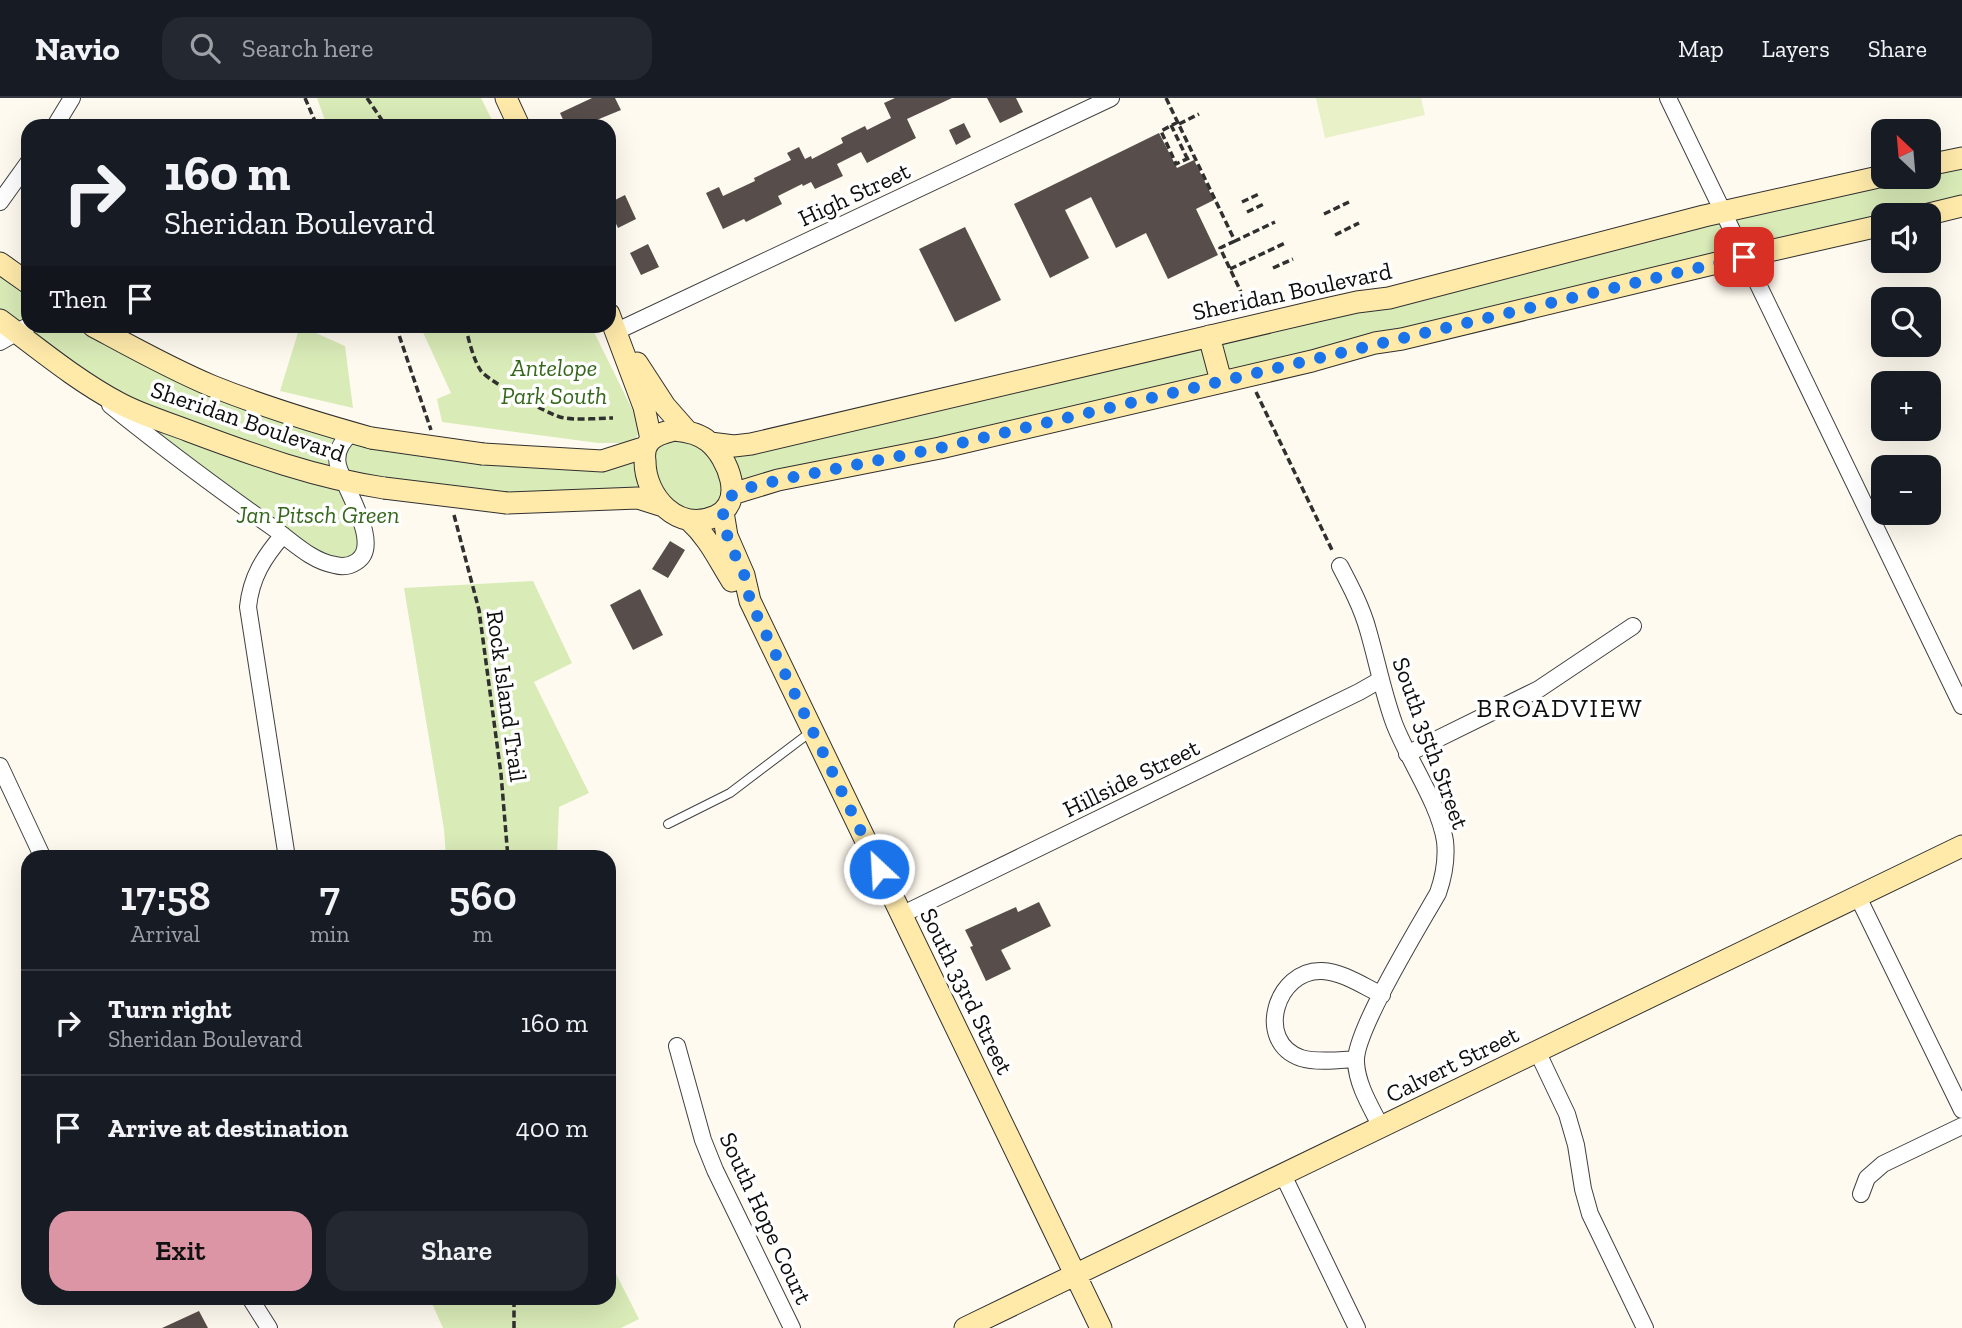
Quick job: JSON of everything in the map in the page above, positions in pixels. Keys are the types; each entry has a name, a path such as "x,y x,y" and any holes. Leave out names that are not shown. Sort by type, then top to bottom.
{"main road":[{"path":"506,98 516,119"},
{"path":"1941,162 1962,158"},
{"name":"Sheridan Boulevard","path":"710,443 734,446 751,444 1357,302 1389,298 1723,212 1871,179"},
{"path":"1941,211 1962,206"},
{"path":"616,330 644,407 649,443 645,470 648,482 660,505 689,520 704,521 747,488 940,448 1871,228"},
{"path":"0,263 21,278"},
{"name":"Sheridan Boulevard","path":"0,320 76,377 122,404 271,460 344,482 507,503 638,498 660,505"},
{"path":"616,327 665,406 687,431 710,443 726,467 731,480 727,503"},
{"name":"Sheridan Boulevard","path":"106,333 153,359 212,386 278,411 361,436 483,454 602,461 649,443"},
{"path":"1209,336 1220,381"},
{"path":"649,443 674,430 687,431"},
{"name":"South 33rd Street","path":"727,503 727,536 744,575 750,601 1101,1328"},
{"name":"South 33rd Street","path":"689,520 702,532 731,580 750,601"},
{"name":"Calvert Street","path":"965,1328 1962,846"}],"street":[{"path":"59,119 72,98"},
{"name":"High Street","path":"616,321 1092,102 1111,98"},
{"path":"1668,98 1962,706"},
{"path":"0,202 21,173"},
{"name":"Sheridan Boulevard","path":"76,377 176,458 321,561 336,566 358,562 364,555 366,544 359,514 344,482"},
{"path":"344,482 337,463 339,450 343,440 361,436"},
{"path":"283,535 265,556 254,577 248,607 286,850"},
{"name":"South 35th Street","path":"1340,566 1368,628 1380,680 1407,754 1438,818 1446,856 1438,893 1382,995 1360,1043 1356,1059"},
{"path":"1407,754 1539,689 1633,626"},
{"name":"Hillside Street","path":"901,915 1380,680"},
{"path":"0,766 39,850"},
{"path":"1858,897 1962,1110"},
{"path":"1381,1127 1361,1084 1356,1059 1301,1058 1287,1049 1278,1036 1274,1015 1278,999 1287,986 1310,972 1337,974 1382,995"},
{"name":"South Hope Court","path":"677,1046 703,1140 715,1170 792,1328"},
{"path":"1537,1051 1567,1114 1590,1214 1645,1328"},
{"path":"1861,1194 1867,1178 1883,1164 1962,1126"},
{"path":"1283,1175 1357,1328"},
{"path":"255,1305 270,1328"}],"lane":[{"path":"668,824 730,793 813,730"}],"path":[{"path":"305,98 314,119"},
{"path":"367,98 381,119"},
{"path":"1166,98 1235,241"},
{"path":"1194,156 1176,164 1161,131 1199,114"},
{"path":"1171,125 1187,159"},
{"path":"1168,146 1179,141"},
{"path":"1242,202 1261,193"},
{"path":"1324,214 1349,202"},
{"path":"1247,212 1266,203"},
{"path":"1243,296 1220,248 1275,222"},
{"path":"1335,235 1359,223"},
{"path":"1230,269 1285,243"},
{"path":"1273,268 1293,259"},
{"path":"398,333 433,435"},
{"path":"467,333 480,369 489,380 561,417 613,418"},
{"path":"1263,407 1340,566"},
{"name":"Rock Island Trail","path":"460,541 479,610 501,774 507,850"},
{"path":"514,1305 514,1328"}],"green space":[{"path":"317,98 481,98 492,119 324,119"},
{"path":"1316,98 1421,98 1425,115 1325,138"},
{"name":"Jan Pitsch Green","path":"1962,158 1962,206 1941,211 1941,203 1871,203 1871,218 778,480 717,516 660,505 507,503 345,482 364,555 336,566 0,320 0,263 21,278 21,333 110,333 337,429 602,461 651,439 710,443 1871,180 1871,189 1941,189 1941,162"},
{"path":"298,333 316,333 345,346 353,408 280,391"},
{"name":"Antelope Park South","path":"423,333 594,333 636,417 640,431 629,443 598,443 442,422 437,399 451,393"},
{"path":"533,581 572,663 534,682 589,793 559,807 557,850 446,850 404,588"},
{"path":"616,1274 639,1319 621,1328 443,1328 433,1305 616,1305"}],"building":[{"path":"592,98 615,98 621,110 599,119 563,119 560,113"},
{"path":"895,98 952,98 907,119 916,138 867,163 861,152 837,164 843,176 815,189 811,182 803,186 802,184 778,196 782,204 746,222 744,219 723,229 706,193 719,187 723,196 755,181 754,178 791,160 787,153 799,147 805,159 811,156 812,159 843,143 841,138 865,126 867,130 891,118 884,103"},
{"path":"987,98 1016,98 1023,112 1000,123"},
{"path":"964,123 971,137 956,145 949,130"},
{"path":"1159,133 1177,168 1194,160 1214,200 1196,209 1218,255 1168,279 1146,233 1116,248 1091,197 1065,210 1089,258 1050,278 1014,204"},
{"path":"625,195 636,219 618,228 616,224 616,200"},
{"path":"965,227 1001,300 955,322 919,249"},
{"path":"648,244 659,267 641,275 630,253"},
{"path":"670,541 685,550 668,578 652,569"},
{"path":"640,589 663,635 633,650 610,605"},
{"path":"1039,902 1051,926 1001,950 1011,969 986,981 965,930 1016,907 1018,912"},
{"path":"199,1311 208,1328 162,1328"}],"district":[{"name":"BROADVIEW","path":"1560,708"}],"route":[{"path":"879,869 750,601 744,575 731,549 723,524 723,512 730,504 732,495 747,488 779,480 940,448 1744,257"}]}
